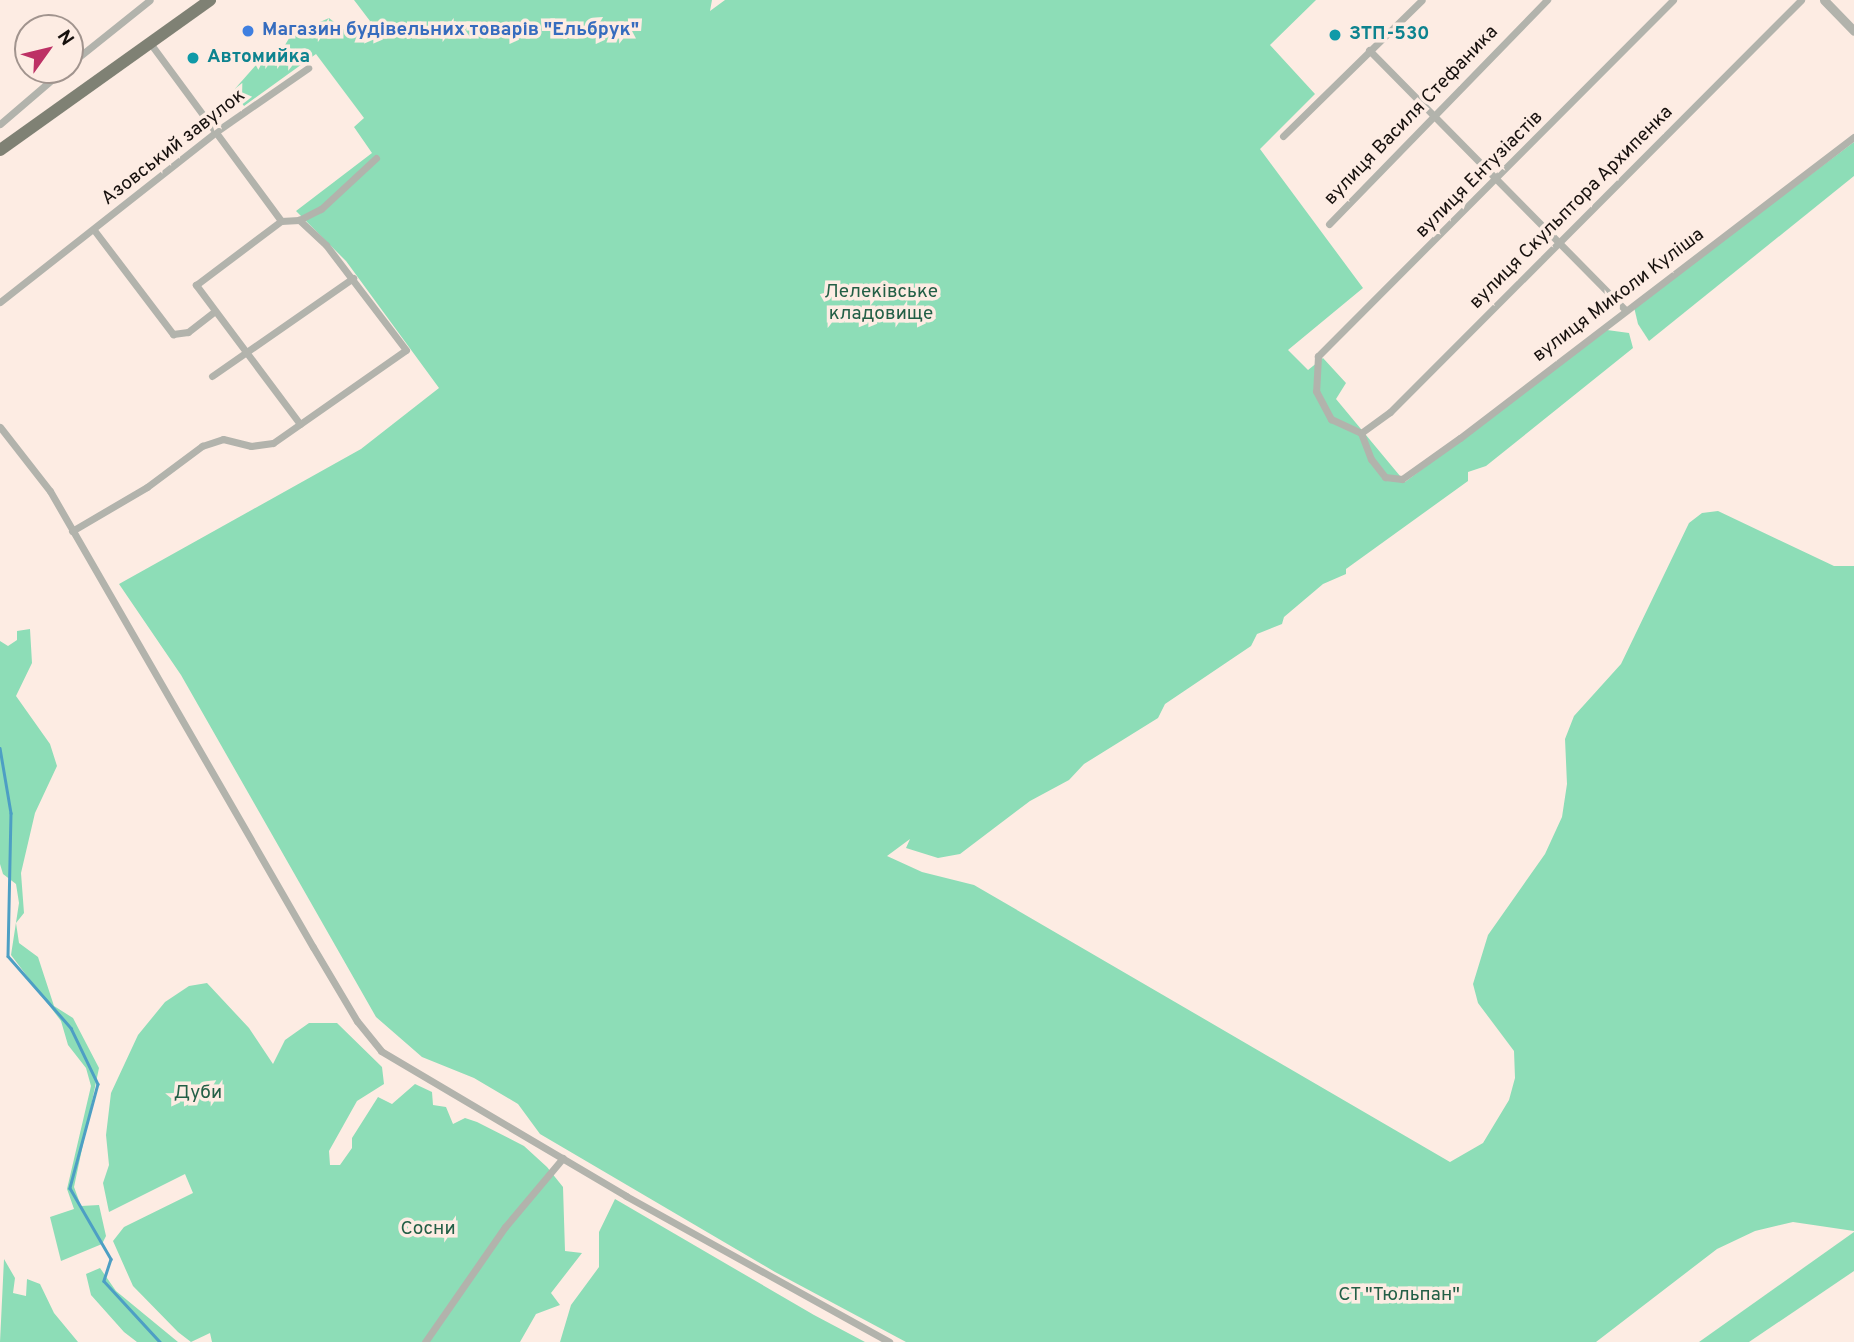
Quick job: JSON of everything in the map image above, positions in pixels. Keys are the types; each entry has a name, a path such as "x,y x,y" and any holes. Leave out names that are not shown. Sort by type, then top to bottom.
{"main road":[{"path":"0,150 210,0"}],"street":[{"path":"84,53 150,0"},
{"path":"1283,136 1422,0"},
{"name":"вулиця Василя Стефаника","path":"1329,223 1547,0"},
{"name":"вулиця Ентузіастів","path":"1361,433 1331,419 1316,391 1314,373 1318,356 1498,180 1673,0"},
{"name":"вулиця Скульптора Архипенка","path":"1361,433 1390,412 1801,0"},
{"path":"1824,0 1854,31"},
{"path":"150,43 218,131 281,221"},
{"path":"1369,50 1625,310"},
{"name":"Азовський завулок","path":"0,302 218,131 308,68"},
{"path":"0,124 47,84"},
{"name":"вулиця Миколи Куліша","path":"1361,433 1371,459 1385,477 1402,479 1854,137"},
{"path":"300,424 212,313 196,285 281,221 299,220 331,201 376,158"},
{"path":"72,531 147,487 202,446 223,439 264,447 406,350 353,278 299,220"},
{"name":"Азовський завулок","path":"94,230 173,334 188,332 212,313"},
{"path":"212,376 353,278"},
{"path":"0,427 50,491 357,1021 382,1051 563,1158 889,1342"},
{"path":"425,1342 505,1227 563,1158"}],"green space":[{"path":"354,0 712,0 710,11 725,0 1316,0 1270,45 1315,94 1260,149 1363,288 1288,350 1308,370 1323,358 1346,383 1336,399 1405,482 1607,330 1629,333 1633,348 1486,466 1468,472 1468,481 1346,569 1346,574 1323,584 1284,617 1282,624 1257,634 1251,646 1165,704 1158,718 1084,764 1069,780 1030,801 960,854 938,858 906,848 910,839 887,856 922,872 974,885 1450,1162 1483,1143 1509,1100 1515,1078 1514,1051 1478,1003 1473,984 1488,935 1545,854 1562,817 1567,784 1565,739 1574,716 1621,664 1689,523 1702,513 1718,511 1834,566 1854,566 1854,1231 1793,1222 1755,1231 1717,1249 1596,1342 906,1342 775,1272 540,1134 518,1104 474,1078 422,1057 376,1017 181,675 119,584 361,449 439,388 346,261 296,211 372,153 354,127 364,118 316,54 244,106 233,91 256,65 282,50 291,35 329,18 352,36 370,21"},
{"path":"1854,142 1854,176 1649,341 1638,324 1634,307"},
{"path":"30,629 32,663 16,696 50,744 57,766 35,813 21,873 24,913 16,923 19,943 38,957 54,1006 73,1018 99,1068 74,1187 81,1206 99,1205 106,1236 102,1244 61,1261 50,1217 74,1209 67,1189 91,1086 86,1068 68,1045 61,1021 11,955 19,903 16,884 3,874 0,864 0,641 8,646 17,640 17,631"},
{"path":"207,983 249,1028 273,1064 285,1040 309,1023 337,1023 382,1067 384,1084 357,1101 329,1151 330,1165 340,1165 352,1148 352,1138 378,1097 392,1104 415,1084 432,1092 433,1105 446,1107 453,1124 465,1118 524,1146 547,1167 563,1187 565,1251 582,1253 551,1293 560,1305 536,1314 520,1342 212,1342 210,1333 191,1342 178,1332 133,1286 113,1241 124,1227 193,1193 185,1174 109,1212 103,1183 109,1165 106,1135 111,1093 138,1035 165,1002 189,986"},
{"path":"615,1199 865,1342 560,1342 571,1305 599,1267 599,1232"},
{"path":"1854,1232 1854,1271 1749,1342 1699,1342"},
{"path":"4,1259 15,1278 13,1293 26,1296 27,1279 40,1284 54,1313 78,1342 0,1342"},
{"path":"100,1268 116,1291 178,1342 137,1342 124,1332 91,1295 86,1274"}],"waterway":[{"path":"0,748 11,813 8,956 71,1028 98,1084 70,1188 111,1259 104,1281 160,1342"}],"place":[{"name":"Магазин будівельних товарів \"Ельбрук\"","path":"248,31"},
{"name":"ЗТП-530","path":"1335,35"},
{"name":"Автомийка","path":"193,58"}],"park label":[{"name":"Лелеківське кладовище","path":"881,304"},
{"name":"Дуби","path":"198,1094"},
{"name":"Сосни","path":"428,1230"},
{"name":"СТ \"Тюльпан\"","path":"1399,1296"}]}
